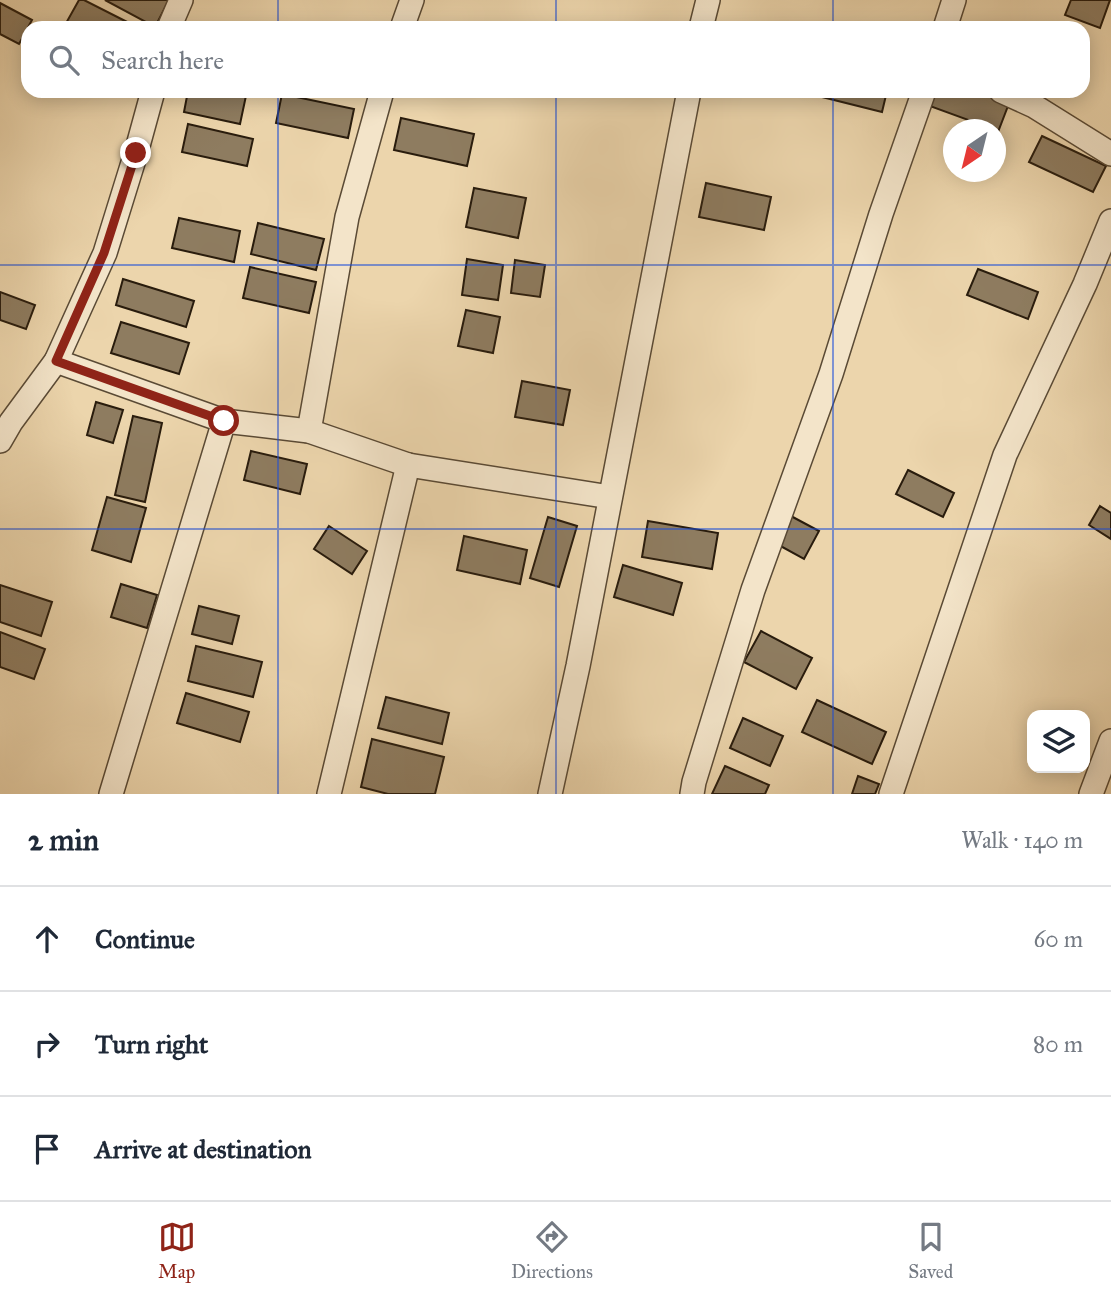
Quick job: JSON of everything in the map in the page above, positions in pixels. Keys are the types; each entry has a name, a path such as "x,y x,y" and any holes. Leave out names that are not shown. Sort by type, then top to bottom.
{"street":[{"path":"172,21 181,0"},
{"path":"404,21 412,0"},
{"path":"703,21 708,0"},
{"path":"947,21 951,1"},
{"path":"0,441 56,361 104,253 151,98"},
{"path":"309,431 347,217 380,98"},
{"path":"551,794 688,98"},
{"path":"692,794 752,590 831,374 881,214 922,98"},
{"path":"1016,98 1034,106 1111,155"},
{"path":"891,794 1005,455 1085,284 1111,221"},
{"path":"56,361 224,421 309,431 408,465 610,497"},
{"path":"111,794 224,421"},
{"path":"330,794 408,465"},
{"path":"1091,794 1111,741"}],"building":[{"path":"79,0 84,0 125,21 67,21"},
{"path":"105,0 169,0 158,21 144,21"},
{"path":"1071,0 1110,0 1100,28 1090,24 1090,21 1065,15"},
{"path":"0,3 32,20 21,21 19,44 0,34"},
{"path":"187,98 246,98 240,124 184,112"},
{"path":"281,98 301,98 354,109 348,138 276,123"},
{"path":"826,98 885,98 882,112"},
{"path":"930,98 1011,98 1003,119 966,119 927,105"},
{"path":"401,118 474,134 467,166 394,150"},
{"path":"188,124 253,139 247,166 182,152"},
{"path":"1042,136 1106,166 1093,192 1029,162"},
{"path":"706,183 771,197 764,230 699,217"},
{"path":"474,188 526,198 518,238 466,227"},
{"path":"179,218 240,231 234,262 172,248"},
{"path":"258,223 324,239 316,270 251,254"},
{"path":"467,259 503,265 498,300 462,295"},
{"path":"515,260 545,265 540,297 511,293"},
{"path":"250,267 316,282 309,313 243,298"},
{"path":"978,269 1038,292 1028,319 967,295"},
{"path":"123,279 194,301 186,327 116,305"},
{"path":"0,292 35,305 26,329 0,320"},
{"path":"466,310 500,317 493,353 458,346"},
{"path":"121,322 189,343 179,374 111,353"},
{"path":"522,381 570,390 563,425 515,417"},
{"path":"96,402 123,410 113,443 87,435"},
{"path":"133,416 162,423 145,502 115,495"},
{"path":"251,451 307,464 300,494 244,480"},
{"path":"908,470 954,493 943,517 896,494"},
{"path":"107,497 146,508 131,562 92,550"},
{"path":"1100,506 1111,513 1111,539 1089,525"},
{"path":"789,515 819,531 804,559 775,543"},
{"path":"548,517 577,526 559,587 530,578"},
{"path":"648,521 718,533 712,569 642,557"},
{"path":"329,526 367,551 352,574 314,549"},
{"path":"464,536 527,550 520,584 457,570"},
{"path":"623,565 682,583 673,615 614,597"},
{"path":"121,584 157,595 147,628 111,617"},
{"path":"0,585 52,602 41,636 0,622"},
{"path":"199,606 239,616 232,644 192,634"},
{"path":"761,631 812,658 796,689 744,662"},
{"path":"0,632 45,649 34,679 0,667"},
{"path":"196,646 262,662 253,697 188,681"},
{"path":"186,693 249,712 240,742 177,723"},
{"path":"386,697 449,713 442,744 378,728"},
{"path":"817,700 886,732 872,764 802,732"},
{"path":"743,718 783,736 770,766 730,748"},
{"path":"372,739 444,757 435,794 388,794 361,787"},
{"path":"725,766 769,785 765,794 712,794"},
{"path":"858,776 879,784 875,794 852,794"}],"route":[{"path":"136,153 104,253 56,361 224,421"}]}
